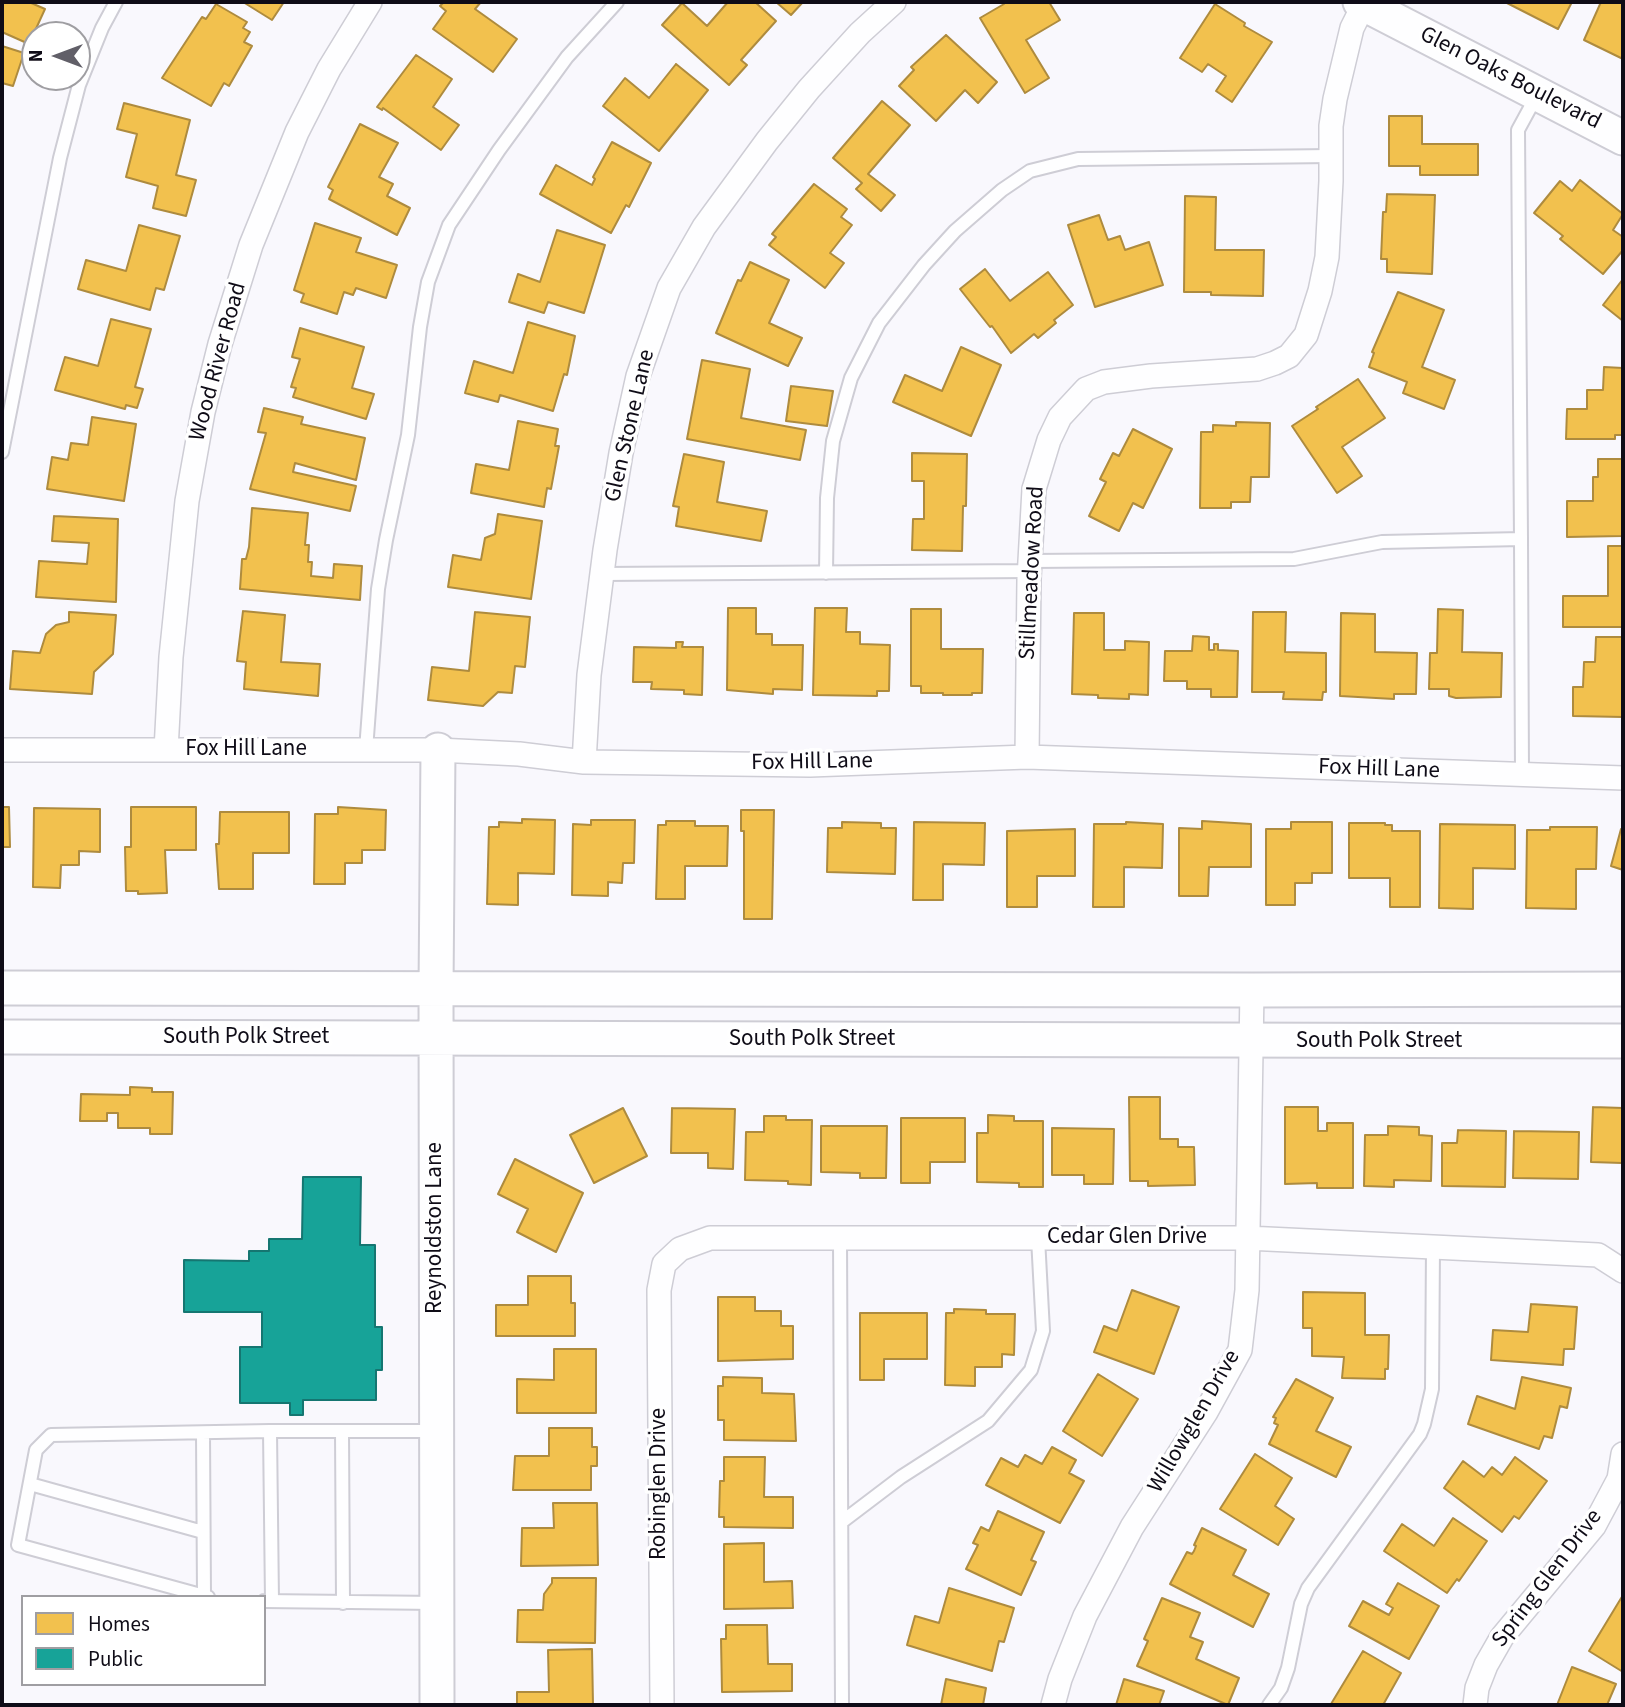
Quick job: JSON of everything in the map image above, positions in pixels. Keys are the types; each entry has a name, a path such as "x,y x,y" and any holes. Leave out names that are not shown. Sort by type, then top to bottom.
{"main road":[{"name":"Glen Oaks Boulevard","path":"1362,3 1623,138"},
{"name":"Reynoldston Lane","path":"438,750 438,1705"},
{"path":"2,988 1623,989"},
{"name":"South Polk Street","path":"2,1037 1623,1041"}],"street":[{"name":"Wood River Road","path":"166,750 171,657 187,501 203,412 220,344 251,245 297,132 329,69 370,2"},
{"name":"Glen Stone Lane","path":"584,762 589,675 601,574 621,453 638,376 669,288 704,227 767,141 809,89 894,2"},
{"name":"Stillmeadow Road","path":"1027,757 1034,489 1040,463 1060,417 1086,389 1104,382 1257,369 1289,356 1306,335 1320,291 1326,257 1331,126 1335,99 1352,29 1362,3"},
{"name":"Fox Hill Lane","path":"2,750 438,750 519,754 584,762 810,765 1027,757 1623,778"},
{"name":"Willowglen Drive","path":"1054,1705 1060,1679 1085,1616 1132,1527 1206,1412 1240,1350 1247,1290 1252,990"},
{"name":"Cedar Glen Drive","path":"664,1264 680,1249 710,1238 1247,1238 1598,1255 1623,1271"},
{"name":"Robinglen Drive","path":"662,1705 659,1290 664,1264"},
{"name":"Spring Glen Drive","path":"1475,1705 1477,1688 1486,1665 1502,1637 1594,1525 1619,1479 1623,1454"}],"lane":[{"path":"2,452 60,158 79,85 102,28 116,2"},
{"path":"366,750 378,589 408,435 428,282 449,225 499,150 567,57 617,2"},
{"path":"1522,775 1518,130 1537,94"},
{"path":"826,573 827,498 833,441 851,378 879,323 925,265 955,231 1002,190 1030,171 1078,159 1331,156"},
{"path":"601,574 826,573 1294,559 1382,542 1521,539"},
{"path":"840,1238 842,1705"},
{"path":"843,1521 901,1477 988,1421 1031,1370 1042,1331 1038,1238"},
{"path":"1269,1705 1281,1688 1288,1668 1301,1604 1308,1588 1420,1434 1424,1423 1432,1389 1433,1247"},
{"path":"199,1595 18,1545 36,1450 51,1436 270,1431 437,1432"},
{"path":"270,1431 268,1601 437,1603"},
{"path":"342,1431 343,1603"},
{"path":"203,1433 206,1595"},
{"path":"30,1483 203,1532"}],"building: Homes":[{"path":"2,2 29,2 45,9 40,21 21,21 21,40 2,32"},
{"path":"243,2 284,2 272,20"},
{"path":"444,2 481,2 475,9 517,39 493,72 433,29 446,11 440,6"},
{"path":"728,2 755,2 776,21 741,60 747,65 729,85 662,25 682,3 707,26"},
{"path":"776,2 803,2 791,15"},
{"path":"1003,2 1049,2 1060,20 1026,40 1049,78 1025,93 980,18 1004,4"},
{"path":"1505,2 1572,2 1558,29"},
{"path":"1601,2 1623,2 1623,59 1584,40"},
{"path":"216,4 247,22 243,28 250,32 244,42 252,46 229,86 224,83 211,106 162,78 202,17 206,19"},
{"path":"1215,4 1245,23 1244,26 1272,42 1232,102 1216,91 1226,76 1208,64 1202,72 1180,58"},
{"path":"946,35 997,82 978,103 965,90 936,121 899,86 914,70 911,67"},
{"path":"2,46 21,52 21,62 13,86 2,83"},
{"path":"416,55 452,79 433,107 459,125 441,150 383,108 382,110 377,107"},
{"path":"676,64 708,90 659,151 603,106 625,78 649,98"},
{"path":"882,101 910,125 868,174 895,195 881,211 856,189 862,183 833,158"},
{"path":"124,103 190,120 176,175 196,180 186,216 153,208 158,186 126,177 137,134 117,129"},
{"path":"1389,116 1422,116 1422,144 1478,144 1478,175 1420,175 1420,166 1389,166"},
{"path":"360,124 398,143 379,177 393,184 387,196 410,208 397,235 329,199 333,190 328,187"},
{"path":"612,142 651,163 629,207 626,205 611,233 540,194 556,165 592,185 595,179 593,177"},
{"path":"1580,180 1623,214 1613,230 1623,237 1623,250 1603,274 1560,239 1563,236 1534,213 1560,181 1572,191"},
{"path":"814,184 847,209 841,217 852,225 830,253 844,263 825,288 769,245 776,237 772,234"},
{"path":"1387,194 1435,195 1432,274 1387,272 1387,259 1381,259 1383,212 1386,212"},
{"path":"1185,196 1216,197 1215,250 1264,250 1263,296 1184,292"},
{"path":"1099,215 1108,240 1120,236 1125,250 1149,242 1163,285 1095,307 1068,225"},
{"path":"315,223 361,238 356,252 397,265 386,298 356,288 353,295 344,292 337,314 301,302 304,294 294,290"},
{"path":"139,225 180,236 164,290 156,288 150,310 78,289 86,260 126,271"},
{"path":"557,230 605,245 584,313 548,302 544,313 509,302 518,274 540,282"},
{"path":"750,262 789,280 769,323 802,338 788,366 716,333 738,280 741,281"},
{"path":"985,269 1010,301 1048,272 1073,305 1054,320 1056,323 1038,338 1034,334 1011,353 960,289"},
{"path":"1623,279 1623,321 1603,305"},
{"path":"1398,292 1444,310 1422,367 1455,380 1444,409 1403,393 1407,382 1369,367 1374,353 1372,352"},
{"path":"111,319 151,329 135,387 143,389 137,408 126,405 125,409 55,390 65,357 98,366"},
{"path":"528,322 575,336 567,375 564,374 553,411 500,395 498,402 465,393 474,361 513,373"},
{"path":"300,328 364,347 352,388 374,394 366,419 293,397 296,388 291,387 300,359 292,357"},
{"path":"961,347 1001,365 971,436 893,402 905,375 942,391"},
{"path":"702,360 750,369 741,418 806,430 800,460 687,439"},
{"path":"1604,367 1623,368 1623,435 1615,435 1615,439 1566,439 1567,409 1587,409 1587,390 1603,390"},
{"path":"1358,379 1385,418 1342,447 1362,476 1337,493 1292,426"},
{"path":"791,386 833,391 827,426 786,421"},
{"path":"264,408 303,417 301,424 365,438 356,480 295,463 293,472 356,486 350,511 250,489 266,433 258,432"},
{"path":"92,417 136,424 124,501 47,489 52,457 68,460 71,443 88,445"},
{"path":"518,421 558,429 555,446 559,446 551,489 547,488 544,507 471,493 476,464 509,470"},
{"path":"1236,422 1270,423 1269,477 1251,477 1250,502 1231,502 1231,508 1200,508 1201,432 1213,432 1213,425 1236,426"},
{"path":"1133,429 1172,449 1143,508 1133,503 1119,531 1089,516 1106,482 1100,479 1113,453 1119,456"},
{"path":"912,453 967,454 962,551 912,550 913,519 924,519 924,481 912,481"},
{"path":"684,454 724,462 717,502 767,511 761,541 676,526 679,507 673,506"},
{"path":"1598,459 1623,459 1623,536 1567,537 1567,501 1593,501 1593,477 1598,477"},
{"path":"252,508 308,513 305,545 309,545 311,576 333,578 334,564 362,566 360,600 240,589 242,559 246,559 249,547"},
{"path":"498,514 542,521 531,599 448,587 453,555 481,560 485,538 495,534"},
{"path":"54,516 118,519 116,602 36,597 39,561 87,564 89,543 52,541"},
{"path":"1608,546 1623,546 1623,627 1563,627 1563,596 1608,596"},
{"path":"728,608 756,608 756,634 772,634 772,645 803,645 802,690 773,689 773,694 727,690"},
{"path":"815,608 847,608 846,632 860,632 860,644 890,645 889,691 877,691 877,696 813,695"},
{"path":"911,609 941,609 941,649 983,649 982,693 921,693 921,686 911,686"},
{"path":"1438,609 1463,610 1462,652 1502,653 1501,697 1456,698 1449,696 1449,689 1429,689 1430,653 1437,653"},
{"path":"243,611 285,615 281,662 320,664 318,696 244,689 246,662 237,661"},
{"path":"69,612 116,615 113,654 94,672 92,694 10,689 13,651 40,653 46,634 56,625 69,622"},
{"path":"475,612 530,617 525,667 515,666 512,693 498,692 483,706 428,700 432,667 469,671"},
{"path":"1253,612 1286,612 1285,652 1326,653 1326,692 1323,692 1322,700 1283,699 1284,692 1252,692"},
{"path":"1074,613 1104,613 1104,650 1125,650 1125,641 1149,642 1148,695 1129,694 1129,699 1072,694"},
{"path":"1341,613 1375,614 1375,652 1417,653 1416,694 1394,694 1394,699 1340,696"},
{"path":"1193,636 1209,637 1209,650 1214,650 1214,644 1218,644 1218,650 1238,651 1237,697 1211,697 1211,689 1187,689 1187,681 1164,681 1165,651 1192,651"},
{"path":"1596,637 1623,637 1623,717 1573,716 1573,687 1583,687 1584,662 1595,662"},
{"path":"676,642 683,642 682,647 703,647 702,695 684,694 684,690 651,689 652,682 633,682 634,647 676,648"},
{"path":"2,807 9,807 10,847 2,847"},
{"path":"131,807 196,807 196,850 165,850 167,893 138,894 138,891 126,891 125,847 131,847"},
{"path":"338,807 386,810 385,850 362,850 362,863 345,863 345,884 314,884 315,814 338,814"},
{"path":"34,808 100,809 100,852 79,851 79,865 61,865 60,888 33,887"},
{"path":"741,810 774,810 772,919 744,919 744,831 741,831"},
{"path":"220,812 289,812 289,853 253,853 253,889 219,889 216,844 219,844"},
{"path":"522,819 555,820 554,874 518,873 518,905 487,904 489,827 499,827 499,822 522,823"},
{"path":"591,820 635,820 634,863 623,863 622,883 608,882 608,896 572,895 573,824 591,825"},
{"path":"666,821 695,821 695,826 728,826 727,866 685,866 685,899 656,899 658,825 666,825"},
{"path":"1202,821 1251,824 1251,867 1209,867 1208,896 1179,896 1179,828 1202,829"},
{"path":"842,822 881,823 881,828 896,828 895,874 827,872 828,828 842,828"},
{"path":"914,822 985,823 984,865 943,864 943,900 913,900"},
{"path":"1291,822 1332,822 1332,873 1312,873 1312,883 1295,883 1295,905 1266,905 1266,829 1291,829"},
{"path":"1349,823 1385,823 1392,825 1392,831 1420,831 1420,907 1390,907 1390,878 1349,878"},
{"path":"1094,824 1163,824 1162,868 1124,867 1124,907 1093,907"},
{"path":"1440,824 1515,825 1515,869 1473,868 1473,909 1439,908"},
{"path":"1550,827 1597,827 1596,869 1576,869 1576,909 1526,908 1527,830 1550,830"},
{"path":"1075,829 1075,876 1037,876 1037,907 1007,907 1007,831"},
{"path":"1623,829 1623,870 1611,866"},
{"path":"130,1087 152,1088 152,1092 173,1092 172,1134 150,1134 150,1128 118,1128 118,1113 107,1113 107,1121 80,1121 81,1094 130,1095"},
{"path":"1129,1097 1160,1097 1160,1139 1178,1139 1178,1147 1194,1147 1195,1185 1148,1186 1148,1181 1130,1181"},
{"path":"1285,1107 1318,1107 1318,1131 1327,1131 1327,1123 1353,1123 1353,1188 1317,1188 1317,1183 1285,1184"},
{"path":"1593,1107 1623,1108 1622,1163 1591,1162"},
{"path":"623,1108 647,1156 594,1183 570,1135"},
{"path":"672,1108 735,1109 733,1169 708,1168 708,1153 671,1153"},
{"path":"988,1115 1014,1116 1014,1121 1043,1121 1043,1187 1019,1187 1019,1183 977,1182 977,1133 988,1133"},
{"path":"764,1116 786,1116 786,1120 812,1120 811,1185 788,1184 788,1181 745,1180 746,1132 764,1132"},
{"path":"901,1118 965,1118 965,1162 930,1162 930,1183 901,1183"},
{"path":"821,1126 887,1126 886,1178 860,1178 860,1173 821,1172"},
{"path":"1388,1126 1419,1127 1419,1135 1432,1136 1431,1181 1394,1180 1394,1187 1364,1186 1365,1135 1388,1135"},
{"path":"1052,1128 1114,1129 1113,1184 1084,1184 1084,1175 1052,1175"},
{"path":"1458,1130 1506,1131 1505,1187 1442,1186 1442,1143 1457,1143"},
{"path":"1514,1131 1579,1132 1578,1179 1513,1178"},
{"path":"515,1159 583,1193 556,1252 517,1232 528,1209 498,1194"},
{"path":"528,1276 571,1276 571,1303 575,1303 575,1336 496,1336 496,1305 528,1305"},
{"path":"1132,1290 1179,1307 1154,1374 1094,1352 1104,1326 1117,1331"},
{"path":"1303,1292 1365,1293 1365,1335 1389,1335 1385,1379 1342,1378 1344,1357 1312,1356 1312,1328 1303,1328"},
{"path":"718,1297 755,1297 755,1311 781,1311 781,1326 793,1326 793,1359 718,1361"},
{"path":"1531,1304 1577,1307 1574,1349 1564,1349 1563,1365 1491,1360 1493,1330 1528,1332"},
{"path":"954,1309 986,1310 986,1314 1015,1314 1014,1355 1002,1354 1002,1367 975,1367 975,1386 945,1385 946,1313 954,1313"},
{"path":"860,1313 927,1313 927,1359 884,1359 884,1380 860,1380"},
{"path":"554,1349 596,1349 596,1413 517,1413 517,1379 554,1380"},
{"path":"1098,1374 1138,1399 1102,1456 1063,1431"},
{"path":"723,1377 762,1378 762,1393 794,1394 796,1441 724,1440 724,1420 718,1420 718,1386 723,1386"},
{"path":"1522,1377 1571,1388 1567,1408 1560,1406 1552,1438 1544,1436 1539,1449 1468,1424 1477,1396 1515,1409"},
{"path":"1296,1379 1333,1398 1316,1431 1351,1447 1336,1477 1269,1444 1278,1425 1274,1423 1276,1418 1273,1417"},
{"path":"549,1428 592,1428 592,1447 597,1447 597,1466 591,1466 591,1490 513,1490 515,1456 549,1456"},
{"path":"1052,1447 1076,1460 1069,1473 1084,1481 1060,1523 986,1485 1001,1458 1018,1467 1025,1455 1042,1464"},
{"path":"1255,1454 1292,1478 1275,1506 1294,1519 1278,1545 1220,1509"},
{"path":"724,1457 765,1457 764,1497 793,1497 793,1528 724,1527 724,1517 719,1517"},
{"path":"1515,1457 1547,1481 1519,1519 1514,1516 1502,1532 1444,1488 1463,1461 1484,1477 1492,1467 1502,1475"},
{"path":"553,1503 597,1503 598,1565 521,1566 522,1528 554,1528"},
{"path":"998,1511 1044,1532 1031,1560 1036,1562 1021,1595 966,1569 978,1545 973,1543 981,1527 989,1531"},
{"path":"1453,1518 1487,1541 1459,1581 1457,1579 1447,1593 1384,1551 1402,1524 1434,1546"},
{"path":"1202,1528 1246,1550 1233,1575 1269,1594 1253,1627 1170,1584 1187,1552 1192,1554 1194,1551"},
{"path":"764,1543 764,1582 792,1581 793,1608 724,1609 724,1544"},
{"path":"552,1578 596,1578 595,1643 517,1642 518,1610 543,1610 544,1594 552,1583"},
{"path":"1398,1583 1439,1606 1409,1659 1349,1626 1363,1601 1389,1615 1393,1608 1386,1604"},
{"path":"949,1588 1014,1608 1004,1642 999,1641 992,1671 907,1645 915,1616 939,1623"},
{"path":"1623,1595 1623,1672 1589,1651"},
{"path":"1162,1598 1200,1613 1190,1637 1203,1642 1196,1659 1239,1678 1228,1705 1137,1666 1148,1641 1144,1639"},
{"path":"726,1625 767,1625 768,1664 792,1664 792,1691 722,1692 721,1639 726,1639"},
{"path":"592,1649 593,1705 517,1705 517,1692 549,1692 548,1650"},
{"path":"1363,1651 1401,1673 1383,1705 1331,1704"},
{"path":"1572,1667 1616,1684 1607,1705 1557,1705"},
{"path":"946,1679 986,1688 983,1705 941,1705"},
{"path":"1124,1679 1164,1691 1159,1705 1116,1705"}],"building: Public":[{"path":"303,1177 361,1177 360,1245 375,1245 375,1327 382,1327 382,1370 376,1370 376,1400 303,1400 303,1415 290,1415 290,1403 240,1403 240,1347 262,1347 262,1312 184,1312 184,1260 249,1261 249,1251 269,1251 269,1239 302,1239"}]}
